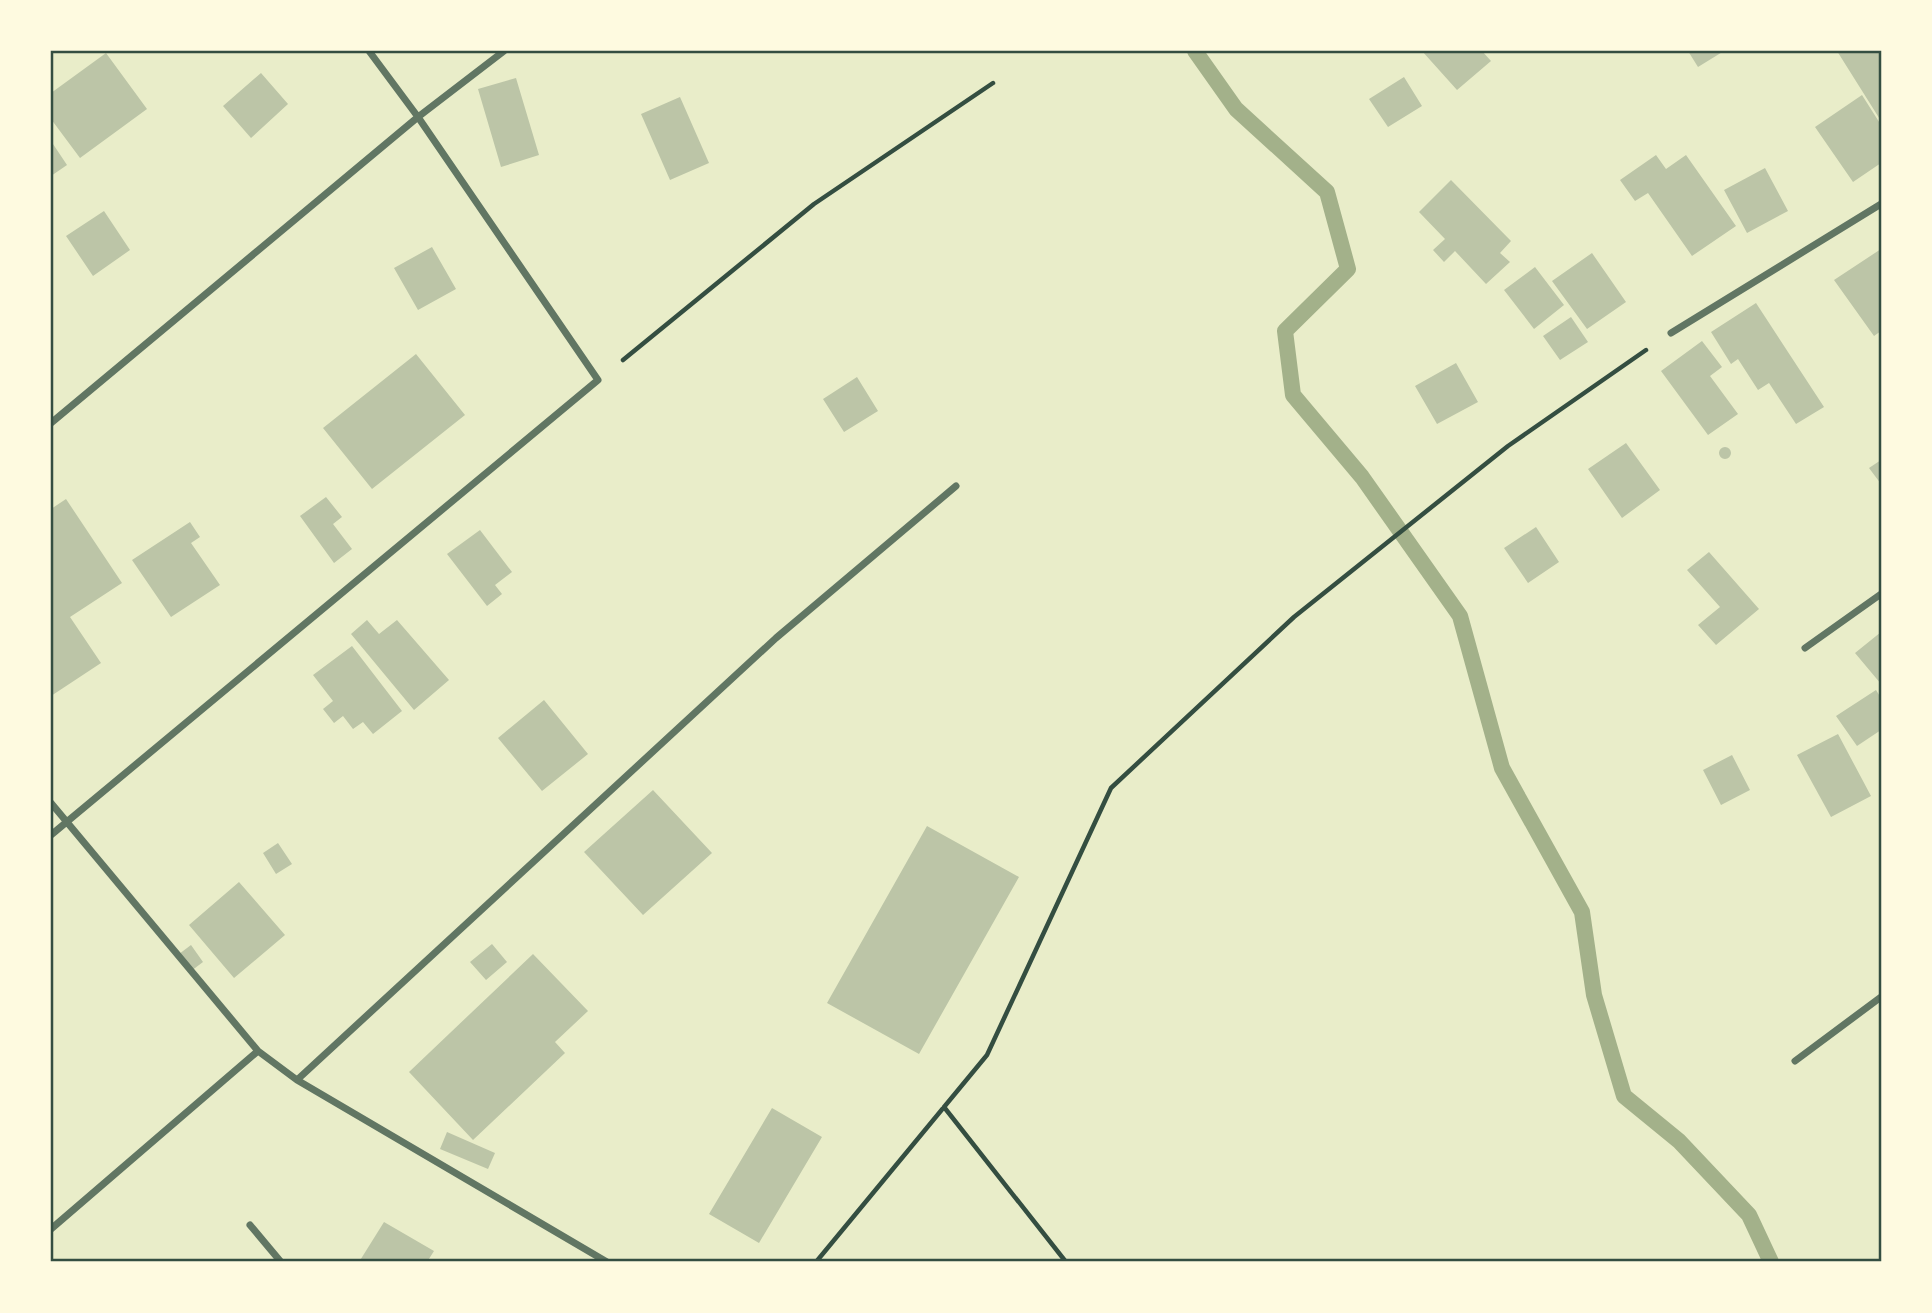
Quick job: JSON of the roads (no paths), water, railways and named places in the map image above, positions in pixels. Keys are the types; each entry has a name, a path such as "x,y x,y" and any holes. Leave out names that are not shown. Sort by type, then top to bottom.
{"street":[{"path":"51,835 598,380 418,117 369,51"},
{"path":"51,423 418,117 504,51"},
{"path":"1671,333 1881,204"},
{"path":"297,1080 776,638 956,486"},
{"path":"1805,648 1881,594"},
{"path":"51,803 258,1051 297,1080 607,1262"},
{"path":"1795,1060 1881,997"},
{"path":"51,1229 258,1051"},
{"path":"250,1225 281,1262"}],"waterway":[{"path":"1195,51 1236,109 1327,192 1348,269 1285,331 1293,395 1362,477 1460,616 1502,768 1582,912 1594,995 1624,1096 1679,1141 1749,1215 1771,1262"}]}
